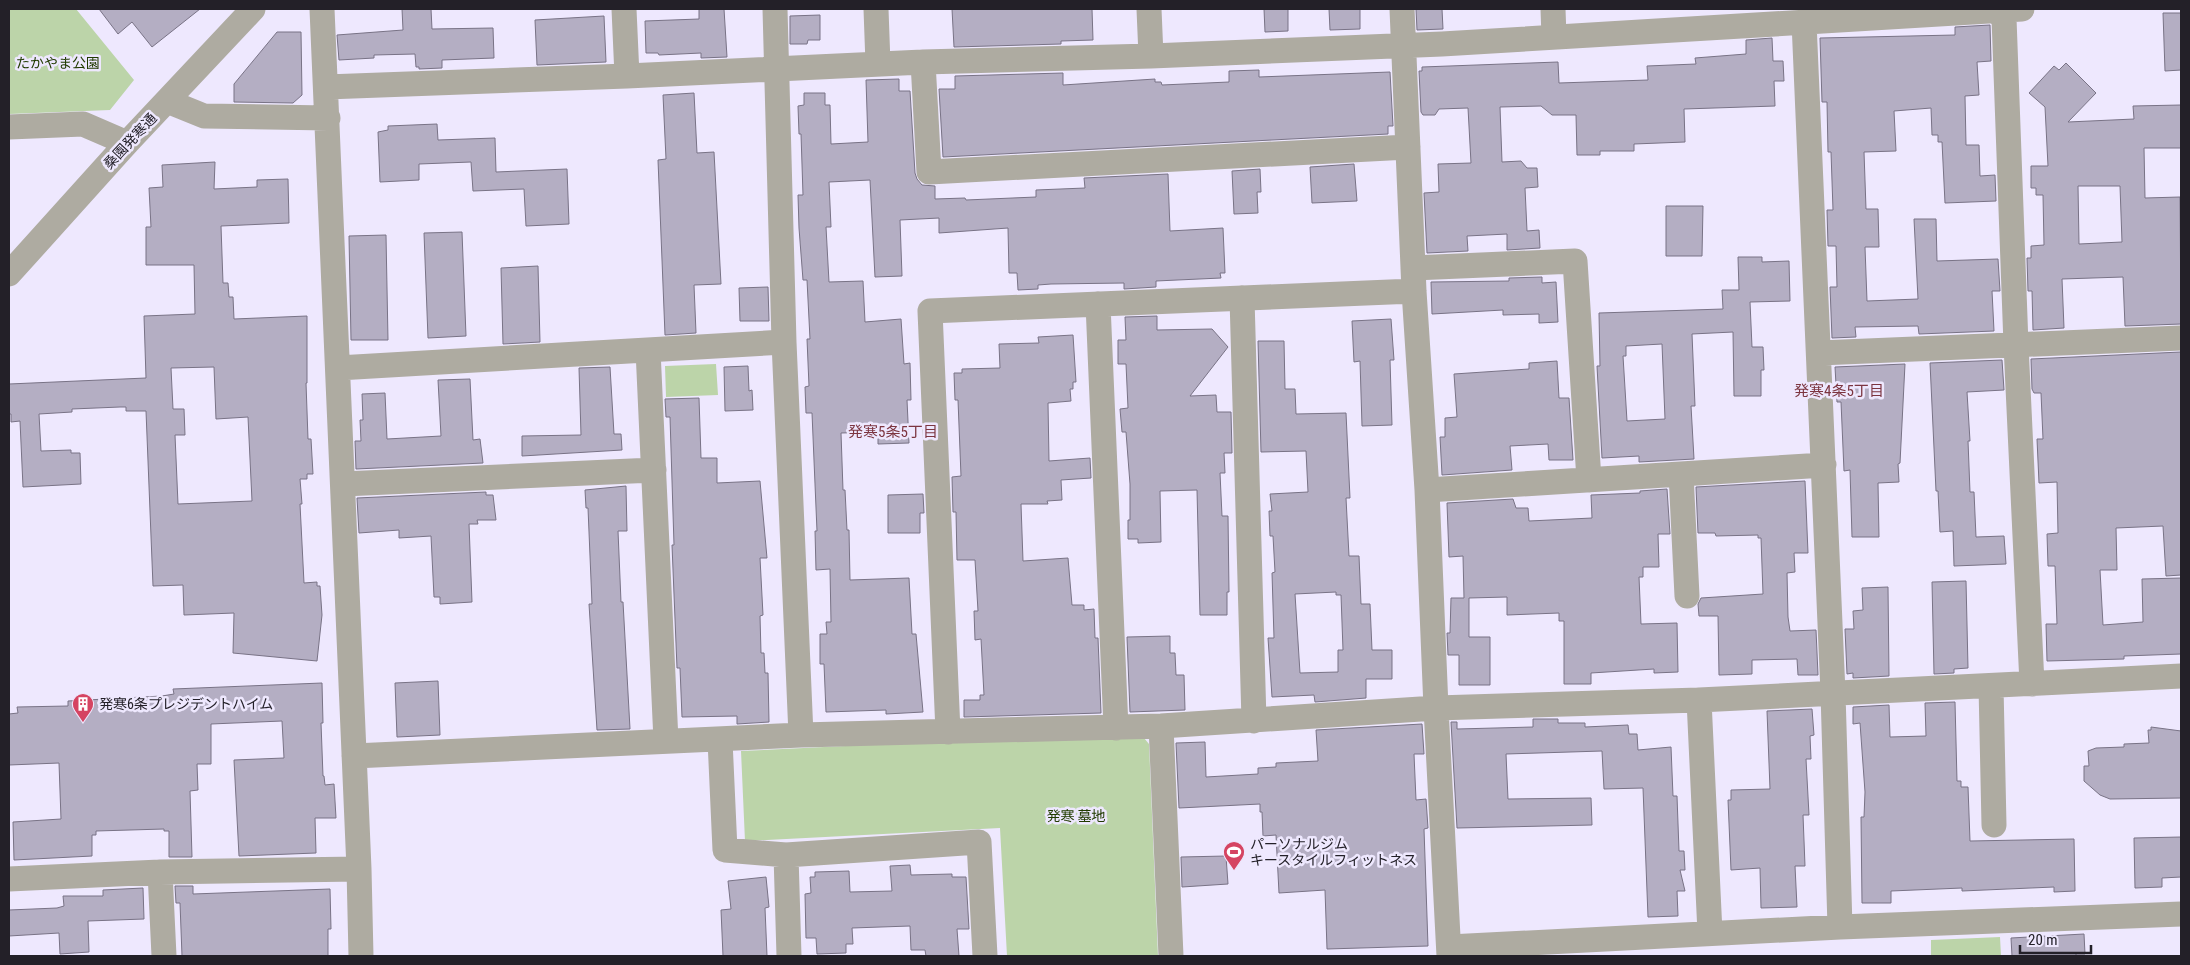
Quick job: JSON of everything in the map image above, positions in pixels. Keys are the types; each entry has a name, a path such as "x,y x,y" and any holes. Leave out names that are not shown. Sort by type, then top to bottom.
{"street":[{"name":"桑園発寒通","path":"9,274 127,143 253,9"},
{"path":"322,9 359,869 361,956"},
{"path":"624,9 627,76"},
{"path":"775,9 784,342 801,735"},
{"path":"876,9 878,64"},
{"path":"1149,9 1151,56"},
{"path":"1402,9 1413,280 1427,490 1449,952 1710,933 2181,914"},
{"path":"1553,9 1554,37"},
{"path":"326,87 627,76 923,62 1151,56 1404,46 1994,9 2022,9"},
{"path":"1994,9 2004,18 2016,345 2032,684"},
{"path":"1804,22 1824,465 1840,927"},
{"path":"923,62 929,172 1408,147"},
{"path":"167,101 204,116 328,118"},
{"path":"9,127 83,124 127,143"},
{"path":"948,732 930,311 1242,298 1575,261 1589,480"},
{"path":"1242,298 1254,721"},
{"path":"1098,304 1116,728"},
{"path":"1819,353 2181,338"},
{"path":"338,368 784,342"},
{"path":"648,350 666,741"},
{"path":"1427,490 1824,465"},
{"path":"343,484 654,470"},
{"path":"1681,474 1687,596"},
{"path":"354,756 801,735 1116,728 1254,721 1436,708 1700,700 2181,676"},
{"path":"1991,686 1994,825"},
{"path":"1700,700 1710,933"},
{"path":"1161,726 1171,956"},
{"path":"720,740 725,850 786,854 979,842 985,956"},
{"path":"786,854 789,956"},
{"path":"9,878 160,872 359,869"},
{"path":"160,872 164,956"}],"green space":[{"name":"たかやま公園","path":"9,9 76,9 134,80 110,110 9,114"},
{"path":"716,364 718,395 666,397 665,366"},
{"name":"発寒 墓地","path":"1139,732 1149,744 1158,956 1007,956 1000,828 745,841 741,751"},
{"path":"2000,937 2001,956 1931,956 1931,940"}],"building":[{"path":"99,9 200,9 152,47 132,22 118,34"},
{"path":"402,9 431,9 432,29 493,28 494,58 442,60 442,68 419,69 419,67 416,67 415,54 374,55 374,58 339,60 337,35 403,30"},
{"path":"699,9 724,9 727,57 701,58 701,53 659,55 658,53 646,53 645,21 699,19"},
{"path":"952,9 1092,9 1093,40 1061,41 1061,44 954,47"},
{"path":"1264,9 1288,9 1288,31 1265,32"},
{"path":"1329,9 1360,9 1360,29 1330,30"},
{"path":"1416,9 1442,9 1443,29 1417,30"},
{"path":"2163,13 2181,13 2181,70 2165,71"},
{"path":"820,15 820,40 808,40 807,44 790,44 790,16"},
{"path":"604,16 606,62 537,65 535,20"},
{"path":"1990,25 1991,61 1977,62 1979,95 1965,96 1966,145 1979,145 1980,176 1995,175 1996,201 1945,203 1942,142 1938,142 1938,135 1932,135 1931,108 1894,111 1896,151 1864,152 1866,209 1878,209 1879,247 1865,247 1867,301 1918,299 1914,219 1936,219 1937,261 1998,259 2000,291 1992,291 1994,331 1919,334 1918,326 1855,327 1856,337 1832,338 1830,287 1837,287 1836,246 1828,246 1827,210 1833,210 1831,152 1828,152 1827,102 1822,102 1820,38 1955,35 1955,27"},
{"path":"277,32 301,32 302,95 293,103 234,102 234,84"},
{"path":"1772,38 1773,61 1783,61 1784,81 1774,81 1775,106 1684,109 1685,142 1634,144 1634,151 1600,151 1600,155 1577,155 1576,115 1552,115 1541,106 1500,107 1502,162 1521,161 1527,168 1537,168 1538,187 1525,188 1527,231 1539,230 1540,248 1507,250 1507,234 1467,236 1468,251 1427,253 1424,193 1439,192 1438,164 1471,163 1468,108 1439,109 1435,115 1423,115 1421,112 1419,71 1422,71 1422,67 1558,62 1559,83 1648,80 1647,66 1696,64 1695,58 1746,54 1746,40"},
{"path":"2066,63 2096,93 2068,122 2134,119 2133,106 2181,105 2181,148 2144,148 2145,198 2180,197 2181,324 2125,326 2123,277 2062,279 2064,328 2033,330 2032,291 2028,291 2027,258 2031,258 2031,246 2044,245 2043,195 2036,195 2036,188 2031,188 2031,166 2048,166 2045,107 2029,93 2054,66 2059,70","holes":["2078,186 2120,186 2122,242 2079,244"]},
{"path":"1259,70 1259,77 1390,72 1393,126 1388,126 1388,134 943,157 939,89 955,89 955,76 1063,73 1063,85 1155,79 1155,82 1161,82 1162,85 1229,82 1229,71"},
{"path":"899,79 899,91 910,91 915,173 922,185 935,186 935,199 965,198 966,200 1036,197 1036,190 1085,188 1084,178 1168,174 1170,231 1223,228 1225,273 1220,273 1221,278 1156,281 1156,287 1124,289 1124,283 1051,284 1038,285 1038,289 1018,290 1017,273 1009,273 1008,228 939,233 939,218 900,220 902,276 875,277 870,180 829,182 831,227 826,227 829,282 863,281 865,322 901,319 904,364 910,363 911,400 907,400 909,443 878,444 878,432 841,433 843,490 845,490 847,530 849,530 850,580 909,578 912,634 916,634 923,712 886,714 886,710 826,712 824,664 820,664 820,634 827,634 826,622 831,622 830,569 816,570 815,531 817,531 812,413 806,413 805,387 809,386 807,339 810,339 807,280 803,280 799,228 798,195 803,195 798,106 804,105 804,93 825,93 825,105 830,105 831,144 868,142 866,80"},
{"path":"694,93 697,153 714,152 721,284 694,285 696,333 665,335 658,160 666,159 663,95"},
{"path":"437,124 438,140 495,138 496,172 567,169 569,224 526,226 524,189 473,191 471,162 419,164 419,180 380,182 378,132 388,130 388,126"},
{"path":"215,162 214,189 257,187 257,180 288,179 289,223 221,226 223,283 228,283 229,297 233,297 234,319 307,316 306,383 308,439 311,439 313,474 307,474 307,479 300,479 302,504 300,504 304,583 317,582 317,586 320,586 322,615 317,661 233,653 234,613 184,615 183,585 153,586 146,411 126,411 126,407 120,407 72,409 72,412 39,414 41,451 71,450 71,453 80,453 81,484 23,487 20,421 11,422 11,414 9,414 9,384 146,378 144,316 195,314 194,265 146,265 146,227 151,227 149,188 163,187 162,165","holes":["214,367 216,419 248,417 252,501 178,504 175,435 185,435 184,409 173,409 171,368"]},
{"path":"1354,164 1357,201 1312,203 1310,167"},
{"path":"1260,169 1261,192 1257,192 1258,213 1234,214 1232,171"},
{"path":"1666,206 1703,206 1702,256 1666,256"},
{"path":"462,232 466,336 428,338 424,233"},
{"path":"386,235 388,340 351,340 349,236"},
{"path":"1738,257 1762,257 1762,262 1789,261 1790,301 1750,302 1752,347 1763,347 1764,370 1761,370 1761,396 1734,396 1733,332 1692,334 1695,406 1691,406 1694,459 1639,462 1639,456 1602,458 1597,366 1600,366 1599,313 1723,309 1722,290 1739,290","holes":["1662,344 1665,419 1627,421 1623,356 1626,356 1626,346"]},
{"path":"538,266 540,342 503,344 501,268"},
{"path":"1542,277 1542,283 1556,282 1558,322 1539,323 1539,314 1503,315 1503,310 1432,314 1431,282 1509,281 1509,278"},
{"path":"768,287 769,321 740,321 739,288"},
{"path":"1157,316 1157,330 1212,329 1228,347 1190,396 1216,395 1217,412 1231,412 1232,453 1224,453 1225,473 1220,473 1222,516 1228,516 1229,592 1227,592 1227,615 1200,615 1197,490 1160,491 1161,542 1138,543 1138,539 1128,539 1130,484 1126,432 1122,432 1120,409 1128,408 1126,364 1118,364 1118,340 1126,340 1125,317"},
{"path":"1391,319 1394,360 1390,360 1392,425 1362,426 1360,361 1354,362 1352,321"},
{"path":"1073,335 1076,382 1073,382 1073,389 1070,389 1071,401 1048,403 1049,461 1090,458 1091,478 1061,480 1062,500 1047,501 1048,504 1021,504 1023,561 1068,558 1072,605 1084,605 1084,610 1094,609 1095,638 1098,638 1101,713 964,717 964,700 980,700 980,695 984,695 981,639 975,640 974,611 978,611 975,560 957,560 956,512 953,512 952,477 961,476 958,400 955,400 954,373 962,373 962,369 1000,368 999,344 1039,343 1038,337"},
{"path":"1258,341 1284,341 1285,389 1295,389 1296,414 1346,413 1350,498 1346,498 1349,556 1359,556 1361,604 1370,604 1372,650 1392,650 1392,679 1366,679 1366,698 1315,702 1314,695 1272,697 1268,638 1274,638 1272,573 1275,572 1273,536 1270,536 1269,511 1272,511 1270,494 1308,492 1306,451 1261,452","holes":["1336,592 1336,595 1341,595 1343,650 1338,650 1338,672 1300,673 1295,594"]},
{"path":"2181,352 2181,575 2166,576 2163,526 2116,528 2117,570 2100,570 2103,625 2143,622 2142,579 2181,578 2181,654 2124,656 2124,659 2047,661 2046,624 2057,624 2055,566 2048,566 2047,534 2058,533 2057,482 2039,483 2037,439 2043,439 2041,393 2034,393 2032,389 2031,359"},
{"path":"2002,360 2004,390 1967,392 1970,441 1968,441 1970,492 1974,492 1976,537 2004,536 2006,564 1954,566 1953,531 1940,532 1938,491 1936,491 1930,363"},
{"path":"1557,361 1559,398 1569,398 1573,460 1549,460 1548,444 1510,446 1512,470 1442,475 1440,437 1445,437 1445,418 1457,417 1454,374 1529,369 1529,363"},
{"path":"1905,364 1900,463 1898,464 1899,482 1878,483 1879,537 1852,537 1850,470 1844,471 1841,402 1837,402 1835,367"},
{"path":"748,366 749,391 752,390 753,410 725,411 724,367"},
{"path":"610,367 614,434 621,434 622,450 522,456 522,436 581,435 579,368"},
{"path":"470,379 473,440 480,439 483,463 356,469 355,441 361,441 360,420 363,420 362,394 385,393 387,439 441,436 438,380"},
{"path":"699,398 701,458 717,458 717,483 760,481 767,558 760,558 763,615 760,616 761,653 764,653 765,673 768,673 769,722 737,724 737,716 682,717 680,668 677,668 672,545 674,545 670,417 666,417 665,399"},
{"path":"1805,481 1808,553 1794,553 1795,572 1787,573 1788,617 1790,631 1816,630 1818,675 1798,675 1797,659 1752,660 1752,674 1719,675 1718,616 1699,616 1698,604 1701,598 1763,594 1761,538 1758,538 1758,535 1716,536 1715,533 1698,533 1696,487"},
{"path":"626,486 627,531 618,531 630,729 597,730 589,604 592,604 588,508 586,508 585,490"},
{"path":"1667,489 1670,534 1658,534 1659,567 1643,567 1643,577 1639,577 1641,624 1677,623 1678,672 1654,673 1654,669 1591,673 1591,684 1564,684 1564,621 1559,621 1559,613 1507,615 1507,597 1469,598 1469,637 1490,637 1490,685 1459,685 1459,655 1448,655 1447,633 1450,633 1451,598 1464,598 1463,556 1449,557 1447,503 1513,499 1516,508 1528,508 1529,521 1592,518 1591,495 1640,493 1640,491"},
{"path":"486,492 486,495 493,495 496,520 477,520 478,524 469,524 472,602 440,604 440,597 434,597 431,536 399,538 399,530 359,533 357,498"},
{"path":"923,494 924,513 920,513 920,533 888,533 888,495"},
{"path":"1966,581 1968,668 1954,669 1954,673 1934,674 1932,582"},
{"path":"1888,587 1889,676 1853,678 1853,673 1847,674 1845,629 1854,629 1853,611 1863,610 1862,588"},
{"path":"1170,636 1170,653 1175,653 1176,675 1184,675 1185,710 1130,712 1127,637"},
{"path":"438,681 440,735 397,737 395,683"},
{"path":"322,683 323,776 325,785 334,784 336,818 315,818 316,853 239,856 234,760 284,758 282,721 211,724 211,764 197,764 198,790 190,791 192,857 169,857 169,831 164,831 164,829 96,831 96,835 92,835 92,856 14,860 13,822 61,819 59,763 9,765 9,714 18,713 17,707 68,706 68,701 162,696 174,694 173,689"},
{"path":"1955,702 1957,781 1961,781 1961,787 1968,787 1970,841 2074,839 2075,891 2054,892 2054,887 1962,891 1962,888 1891,891 1891,903 1862,903 1861,817 1864,817 1865,792 1860,723 1853,724 1853,707 1889,705 1890,737 1926,736 1925,703"},
{"path":"1812,709 1814,735 1810,736 1811,759 1806,759 1809,815 1803,815 1805,866 1795,866 1797,907 1761,908 1760,868 1731,870 1728,800 1731,800 1731,790 1770,789 1767,711"},
{"path":"1533,719 1558,719 1558,723 1585,723 1585,727 1628,725 1629,734 1637,734 1638,750 1671,747 1673,796 1677,796 1679,851 1684,851 1685,870 1680,870 1685,891 1677,891 1678,916 1648,917 1643,788 1604,789 1602,751 1506,754 1508,799 1591,798 1592,825 1457,828 1451,722 1457,722 1457,729 1533,727"},
{"path":"1422,724 1424,754 1414,754 1416,800 1426,799 1428,828 1424,829 1428,946 1327,949 1325,890 1279,893 1276,835 1263,836 1260,804 1179,808 1176,743 1205,742 1206,777 1258,774 1258,768 1276,767 1276,763 1318,761 1316,730"},
{"path":"2151,727 2181,731 2181,798 2110,799 2100,795 2084,781 2084,766 2089,766 2088,751 2096,748 2124,747 2124,744 2149,743 2148,730 2151,730"},
{"path":"2181,837 2181,877 2162,878 2162,887 2135,888 2134,838"},
{"path":"1226,856 1228,884 1182,887 1181,857"},
{"path":"910,865 911,875 952,874 952,877 966,877 969,929 957,929 959,956 926,956 925,950 911,950 910,926 852,928 853,944 846,944 846,953 817,954 816,938 806,938 805,894 811,893 810,877 815,877 815,872 849,871 850,892 892,891 890,866"},
{"path":"766,877 769,907 765,908 767,956 723,956 721,910 731,909 728,881"},
{"path":"175,886 193,886 193,894 330,889 331,929 328,929 328,956 182,956 180,903 176,903"},
{"path":"143,888 144,919 88,921 89,952 60,954 59,933 9,936 9,910 57,908 64,906 63,896 103,896 103,890"},
{"path":"2084,934 2085,954 2076,954 2076,956 2012,956 2011,938"}],"place":[{"name":"発寒6条プレジデントハイム","path":"83,723"},
{"name":"パーソナルジム キースタイルフィットネス","path":"1234,871"}],"district":[{"name":"発寒4条5丁目","path":"1839,391"},
{"name":"発寒5条5丁目","path":"893,432"}]}
